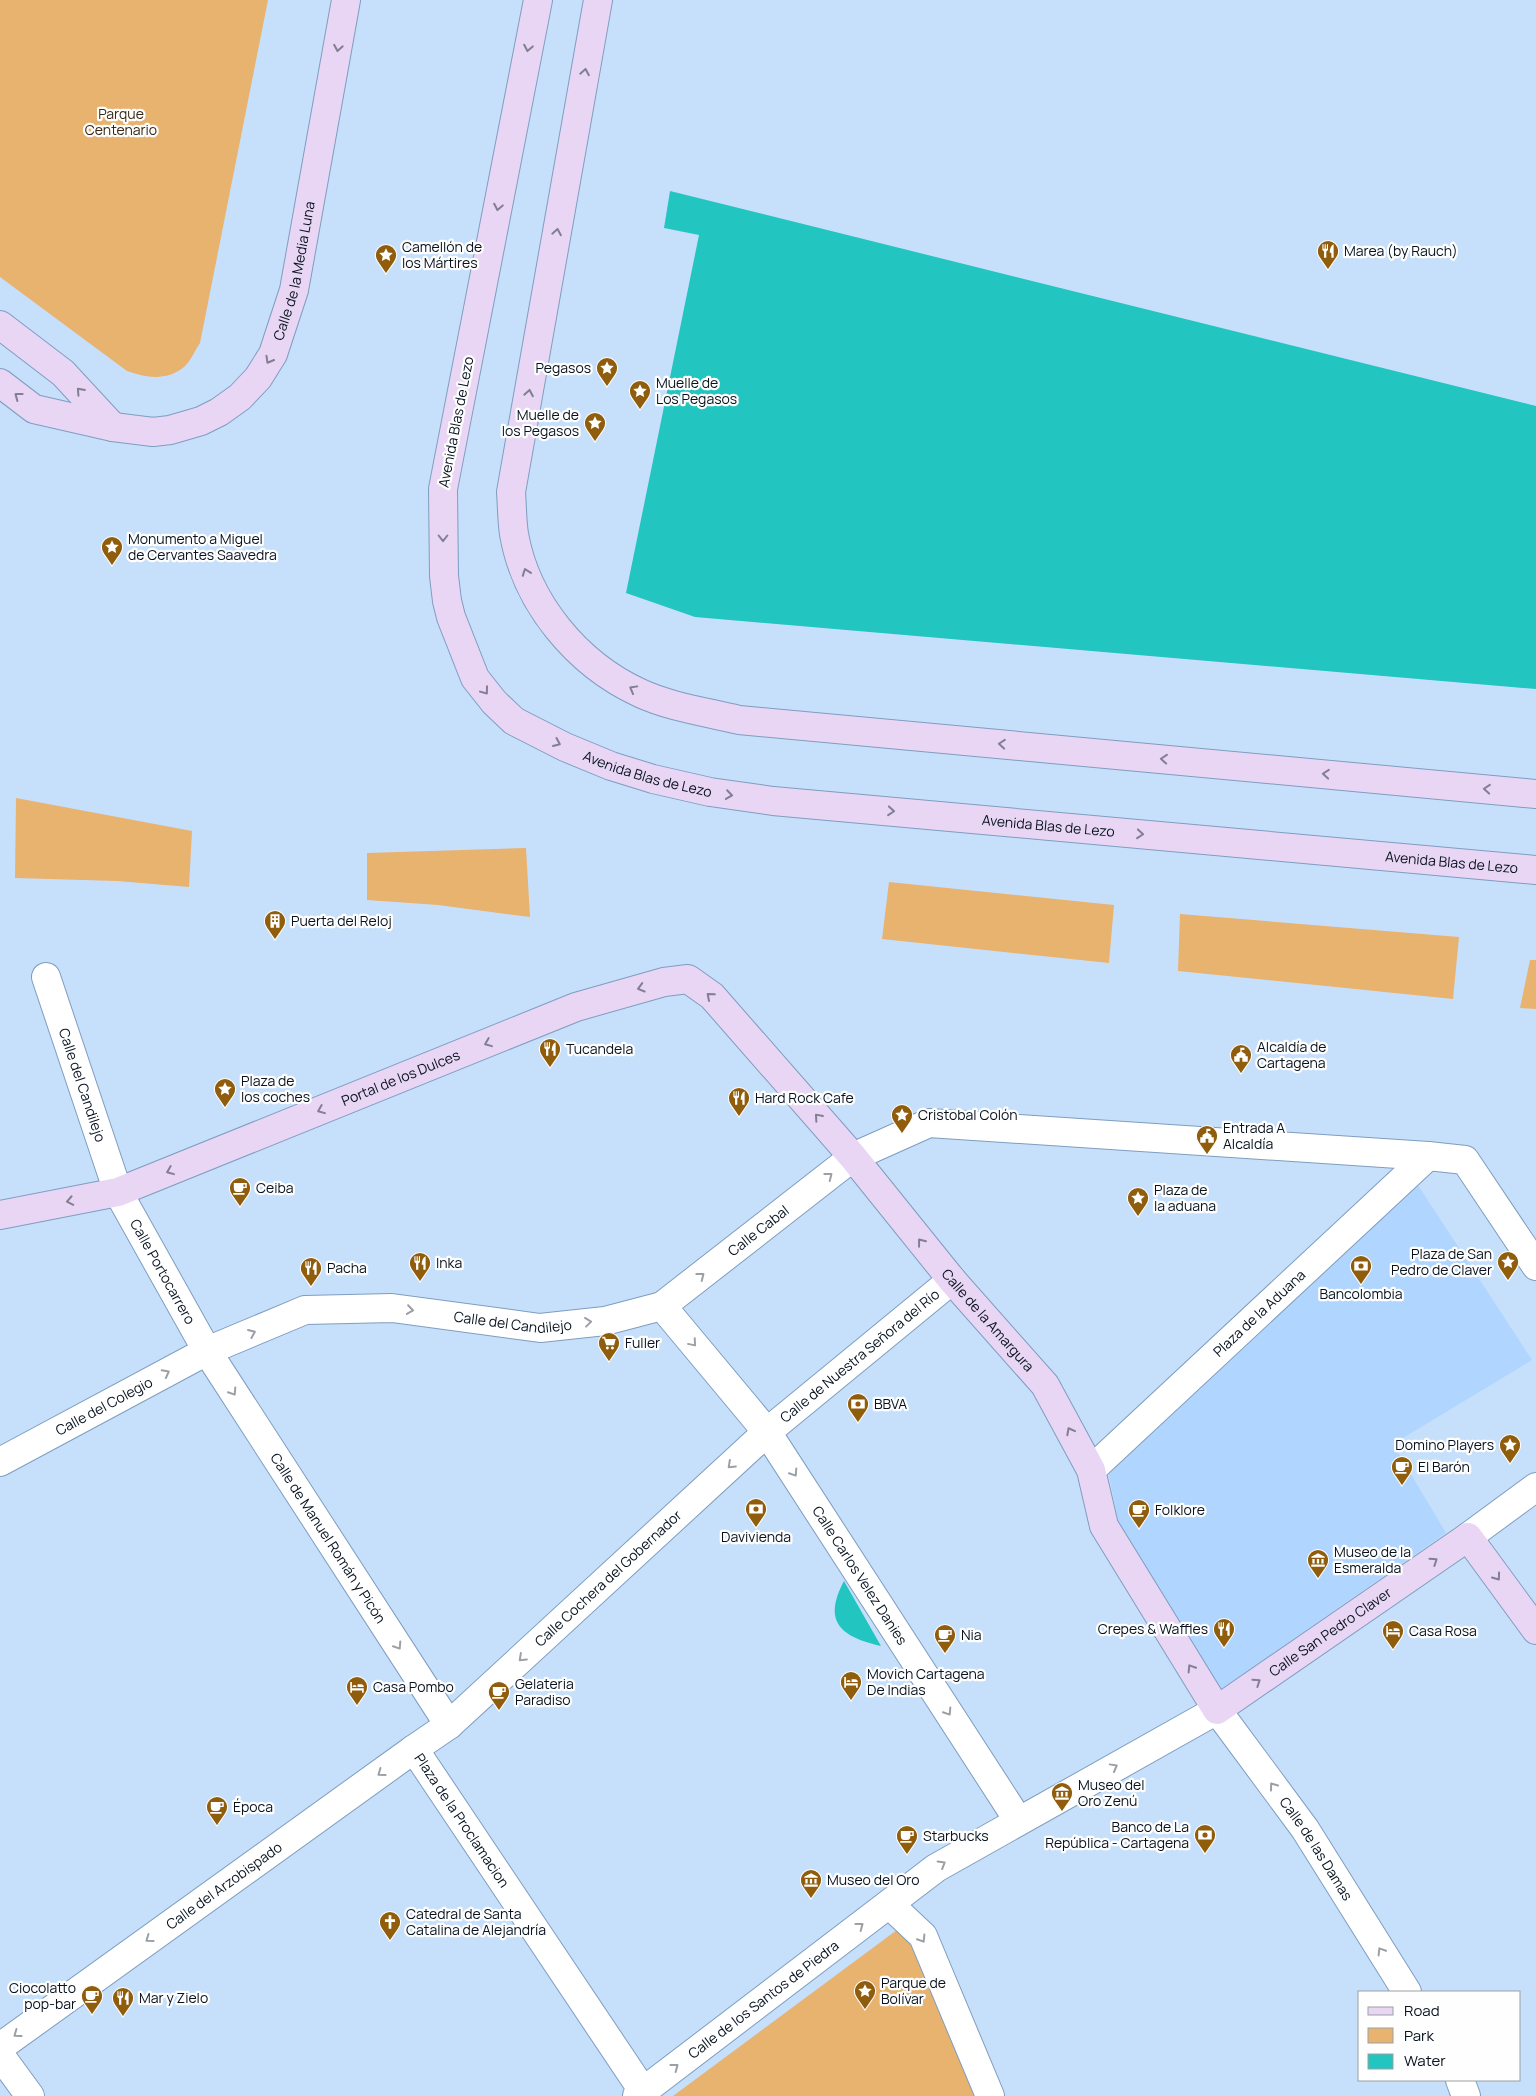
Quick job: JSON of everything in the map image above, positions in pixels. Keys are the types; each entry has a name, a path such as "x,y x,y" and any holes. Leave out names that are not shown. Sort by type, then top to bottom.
{"main road":[{"name":"Calle de la Media Luna","path":"0,383 34,409 113,427 153,432 170,430 201,421 219,412 240,397 258,378 273,354 294,290 346,0"},
{"name":"Avenida Blas de Lezo","path":"538,0 443,489 444,576 451,617 475,678 494,702 514,721 541,736 611,766 654,779 719,793 772,801 1536,870"},
{"path":"598,0 511,492 514,535 527,576 547,614 574,648 605,674 641,693 679,706 739,720 1536,794"},
{"path":"0,325 63,373 113,427"},
{"name":"Portal de los Dulces","path":"0,1215 118,1192 576,1007 664,982 688,978"},
{"name":"Calle de la Amargura","path":"688,978 712,996 853,1157 952,1280 1045,1385 1090,1470 1104,1526 1217,1710"},
{"path":"1468,1538 1536,1630"},
{"name":"Calle San Pedro Claver","path":"1217,1710 1468,1538"}],"street":[{"name":"Calle del Candilejo","path":"46,977 118,1192"},
{"name":"Calle Cabal","path":"662,1306 853,1157 929,1123 1465,1160 1536,1266"},
{"name":"Plaza de la Aduana","path":"1090,1470 1428,1156"},
{"name":"Calle Portocarrero","path":"118,1192 207,1351"},
{"name":"Calle de Nuestra Señora del Río","path":"767,1432 952,1280"},
{"name":"Calle del Candilejo","path":"207,1351 305,1310 392,1308 540,1328 604,1320 662,1306"},
{"path":"662,1306 767,1432"},
{"name":"Calle del Colegio","path":"0,1462 207,1351"},
{"name":"Calle de Manuel Román y Picón","path":"207,1351 450,1725"},
{"name":"Calle Cochera del Gobernador","path":"450,1725 767,1432"},
{"name":"Calle Carlos Velez Danies","path":"767,1432 1018,1820"},
{"path":"1468,1538 1536,1487"},
{"name":"Calle de los Santos de Piedra","path":"640,2094 936,1868 1018,1820 1217,1710"},
{"name":"Calle de las Damas","path":"1217,1710 1305,1829 1406,1991"},
{"name":"Calle del Arzobispado","path":"0,2047 450,1725"},
{"name":"Plaza de la Proclamacion","path":"414,1749 640,2094"},
{"path":"889,1904 923,1936 990,2096"},
{"path":"0,2055 30,2096"},
{"path":"1460,2081 1466,2096"}],"shaded area":[{"path":"1414,1179 1532,1360 1393,1444 1446,1533 1221,1689 1121,1535 1107,1466"}],"green space":[{"name":"Parque Centenario","path":"0,0 268,0 200,343 189,362 171,375 149,377 127,371 0,277"},
{"path":"16,798 192,831 189,887 117,881 15,878"},
{"path":"526,848 530,917 438,905 367,900 367,853"},
{"path":"889,882 1114,905 1109,963 882,939"},
{"path":"1180,914 1459,937 1453,999 1178,971"},
{"path":"1530,960 1536,960 1536,1009 1520,1008"},
{"name":"Parque de Bolívar","path":"905,1924 978,2096 673,2096"}],"water":[{"path":"670,191 1536,406 1536,689 695,617 626,593 699,235 664,228"},
{"path":"844,1581 881,1646 855,1638 839,1625 835,1617 835,1607"}],"place":[{"name":"Marea (by Rauch)","path":"1328,270"},
{"name":"Camellón de los Mártires","path":"386,274"},
{"name":"Pegasos","path":"607,387"},
{"name":"Muelle de Los Pegasos","path":"640,410"},
{"name":"Muelle de los Pegasos","path":"595,442"},
{"name":"Monumento a Miguel de Cervantes Saavedra","path":"112,566"},
{"name":"Puerta del Reloj","path":"275,940"},
{"name":"Tucandela","path":"550,1068"},
{"name":"Alcaldía de Cartagena","path":"1241,1074"},
{"name":"Plaza de los coches","path":"225,1108"},
{"name":"Hard Rock Cafe","path":"739,1117"},
{"name":"Cristobal Colón","path":"902,1134"},
{"name":"Entrada A Alcaldía","path":"1207,1155"},
{"name":"Ceiba","path":"240,1207"},
{"name":"Plaza de la aduana","path":"1138,1217"},
{"name":"Plaza de San Pedro de Claver","path":"1508,1281"},
{"name":"Inka","path":"420,1282"},
{"name":"Bancolombia","path":"1361,1285"},
{"name":"Pacha","path":"311,1287"},
{"name":"Fuller","path":"609,1362"},
{"name":"BBVA","path":"858,1423"},
{"name":"Domino Players","path":"1510,1464"},
{"name":"El Barón","path":"1402,1486"},
{"name":"Davivienda","path":"756,1528"},
{"name":"Folklore","path":"1139,1529"},
{"name":"Museo de la Esmeralda","path":"1318,1579"},
{"name":"Crepes & Waffles","path":"1224,1648"},
{"name":"Casa Rosa","path":"1393,1650"},
{"name":"Nia","path":"945,1654"},
{"name":"Movich Cartagena De Indias","path":"851,1701"},
{"name":"Casa Pombo","path":"357,1706"},
{"name":"Gelateria Paradiso","path":"499,1711"},
{"name":"Museo del Oro Zenú","path":"1062,1812"},
{"name":"Época","path":"217,1826"},
{"name":"Banco de La República - Cartagena","path":"1205,1854"},
{"name":"Starbucks","path":"907,1855"},
{"name":"Museo del Oro","path":"811,1899"},
{"name":"Catedral de Santa Catalina de Alejandría","path":"390,1941"},
{"name":"Parque de Bolívar","path":"865,2010"},
{"name":"Ciocolatto pop-bar","path":"92,2015"},
{"name":"Mar y Zielo","path":"123,2017"}]}
